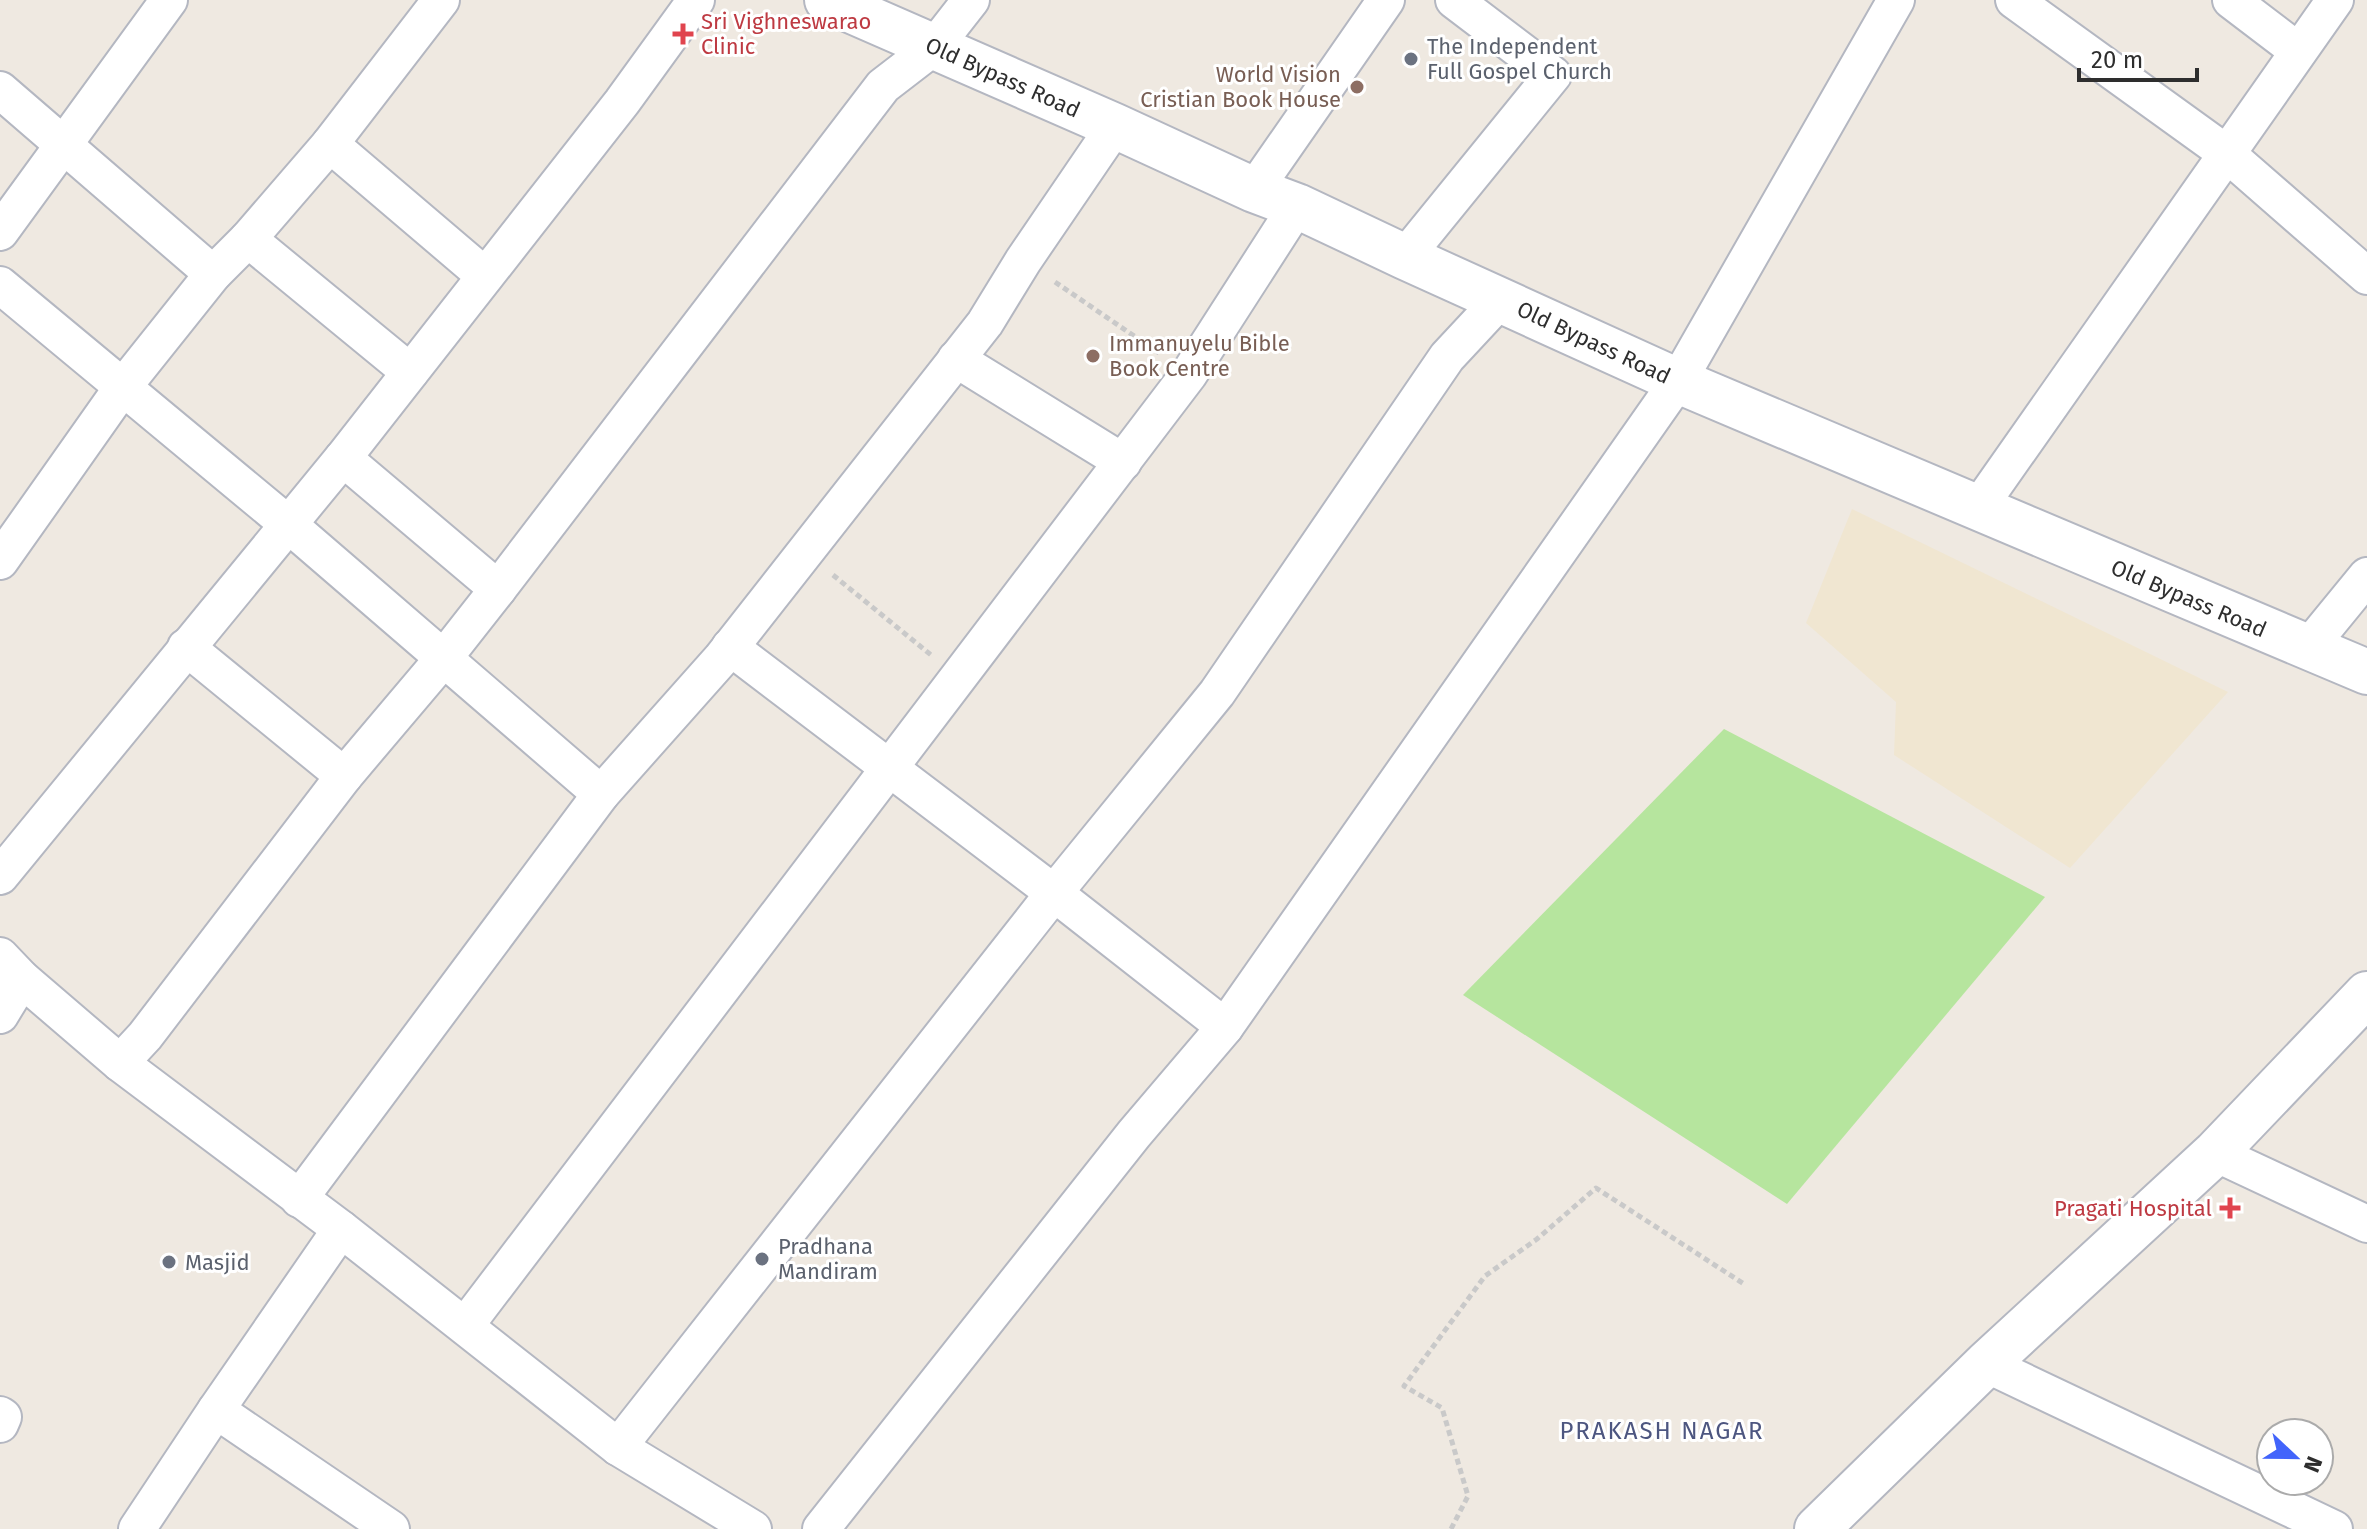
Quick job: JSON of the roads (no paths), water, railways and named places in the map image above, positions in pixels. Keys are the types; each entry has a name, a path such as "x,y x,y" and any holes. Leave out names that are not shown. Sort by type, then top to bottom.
{"main road":[{"name":"Old Bypass Road","path":"827,0 1254,190 1297,206 1678,381 2367,672"},
{"path":"1817,1529 1986,1364 2215,1153 2367,994"}],"street":[{"path":"0,232 169,0"},
{"path":"0,561 122,388 213,274 248,239 330,144 441,0"},
{"path":"0,876 343,458 622,102 696,0"},
{"path":"120,1063 145,1036 344,776 498,589 883,86 935,46 971,0"},
{"path":"1254,190 1386,0"},
{"path":"1405,257 1553,75 1454,0"},
{"path":"821,1529 1134,1134 1225,1027 1678,381 1896,0"},
{"path":"2014,0 2226,153 2367,276"},
{"path":"2231,0 2298,51"},
{"path":"1978,508 2335,0"},
{"path":"0,90 213,274"},
{"path":"299,1199 601,794 730,647 985,323 1023,261 1115,126"},
{"path":"330,144 485,276"},
{"path":"465,1326 1189,374 1297,206"},
{"path":"248,239 410,372"},
{"path":"0,285 289,525 601,794"},
{"path":"618,1447 1054,893 1217,693 1447,357 1501,299"},
{"path":"956,359 1123,462"},
{"path":"343,458 498,589"},
{"path":"2308,648 2367,576"},
{"path":"186,647 344,776"},
{"path":"730,647 1225,1027"},
{"path":"0,1015 11,968 120,1063 341,1229 618,1447 753,1529"},
{"path":"2215,1153 2367,1224"},
{"path":"137,1529 341,1229"},
{"path":"1986,1364 2334,1529"},
{"path":"216,1410 391,1529"},
{"path":"0,1415 3,1417 0,1424"}],"place":[{"name":"Sri Vighneswarao Clinic","path":"683,34"},
{"name":"The Independent Full Gospel Church","path":"1411,59"},
{"name":"World Vision Cristian Book House","path":"1357,87"},
{"name":"Immanuyelu Bible Book Centre","path":"1093,356"},
{"name":"Pragati Hospital","path":"2230,1208"},
{"name":"Pradhana Mandiram","path":"762,1259"},
{"name":"Masjid","path":"169,1262"}],"district":[{"name":"PRAKASH NAGAR","path":"1662,1431"}]}
